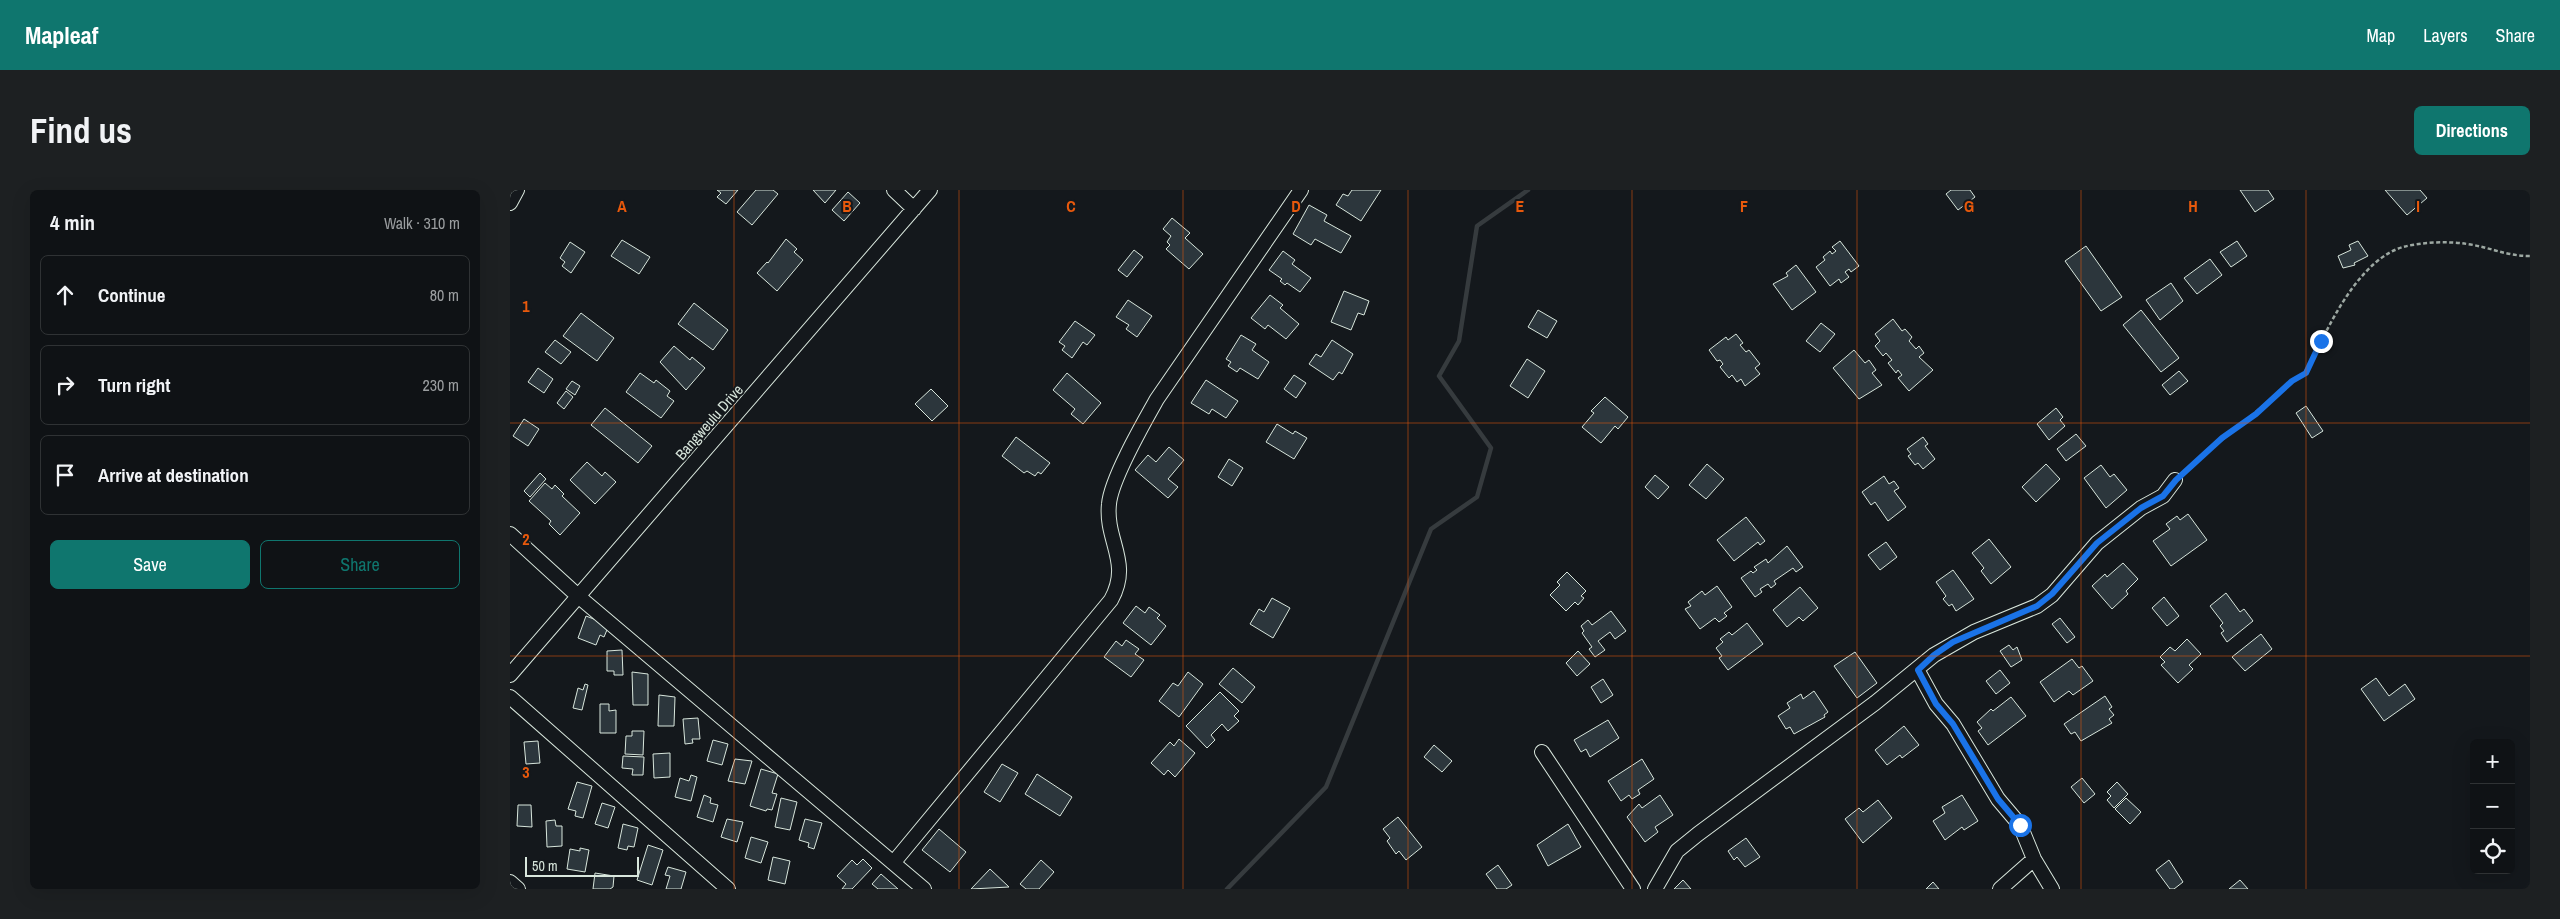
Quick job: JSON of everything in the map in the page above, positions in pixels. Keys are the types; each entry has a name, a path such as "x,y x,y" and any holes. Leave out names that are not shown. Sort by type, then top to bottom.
{"street":[{"path":"510,203 517,190"},
{"path":"894,190 914,209"},
{"name":"Bangweulu Drive","path":"510,675 930,190"},
{"path":"894,862 1111,600 1120,580 1121,565 1108,515 1112,490 1143,423 1157,399 1300,190"},
{"path":"1655,889 1678,851 1698,834 1953,642 2037,606 2052,594 2097,543 2141,508 2163,496 2176,480"},
{"path":"510,534 578,596 924,889"},
{"path":"1918,670 1936,704 1953,724 1998,799 2020,825 2034,859 2052,889"},
{"path":"510,697 728,889"},
{"path":"1542,752 1633,889"},
{"path":"2000,889 2034,859"},
{"path":"510,882 518,889"}],"path":[{"path":"2176,480 2222,438 2256,414 2292,381 2306,373 2341,303 2380,259 2390,252 2421,244 2452,243 2468,244 2501,254 2530,256"}],"building":[{"path":"717,190 738,190 726,204 717,197 721,193"},
{"path":"756,190 773,190 778,194 752,225 737,212"},
{"path":"813,190 836,190 825,203"},
{"path":"1352,190 1381,190 1361,221 1336,205 1343,194 1348,196"},
{"path":"1951,190 1970,190 1975,197 1958,210 1946,194"},
{"path":"2240,190 2268,190 2274,199 2255,212"},
{"path":"2385,190 2420,190 2427,198 2407,215"},
{"path":"848,192 860,203 844,221 832,210"},
{"path":"1309,205 1327,215 1324,221 1351,236 1341,253 1315,239 1311,245 1293,234"},
{"path":"1172,218 1190,233 1185,238 1203,254 1189,269 1166,249 1170,245 1167,242 1171,236 1163,229"},
{"path":"786,239 797,249 794,252 803,260 777,291 757,273 768,263"},
{"path":"622,240 650,257 639,274 611,256"},
{"path":"1840,241 1859,266 1851,272 1849,269 1845,272 1849,277 1841,283 1839,279 1830,286 1816,267 1825,260 1823,257 1830,251 1832,254 1836,251 1832,247"},
{"path":"2237,241 2247,256 2231,267 2220,252"},
{"path":"2358,241 2368,256 2354,263 2355,265 2343,268 2338,256 2351,250 2349,245"},
{"path":"570,242 585,252 571,273 562,266 565,262 560,258"},
{"path":"2086,246 2122,297 2101,311 2065,261"},
{"path":"1134,250 1143,257 1127,277 1118,270"},
{"path":"1283,251 1295,260 1292,264 1311,278 1300,292 1287,283 1285,285 1280,281 1282,279 1269,270"},
{"path":"2210,259 2222,275 2197,294 2184,278"},
{"path":"1796,265 1816,292 1792,310 1773,284 1788,276 1786,273"},
{"path":"2171,283 2183,301 2160,320 2146,300"},
{"path":"1344,291 1369,301 1364,315 1358,313 1351,330 1331,322"},
{"path":"1270,295 1283,305 1280,308 1299,324 1286,339 1268,325 1265,329 1251,318"},
{"path":"1128,300 1152,316 1137,337 1126,329 1129,325 1116,317"},
{"path":"694,303 728,330 713,350 678,324"},
{"path":"1538,310 1557,321 1547,338 1528,327"},
{"path":"2141,310 2179,358 2161,372 2123,325"},
{"path":"581,313 614,338 597,361 563,336"},
{"path":"1893,319 1902,331 1905,329 1912,337 1909,341 1916,349 1919,346 1924,353 1919,357 1933,370 1909,391 1898,378 1902,375 1898,370 1896,373 1888,363 1892,360 1886,353 1883,356 1875,346 1880,341 1875,334"},
{"path":"1075,321 1095,335 1087,345 1083,342 1072,358 1062,350 1065,346 1059,342"},
{"path":"1821,323 1835,334 1820,352 1806,341"},
{"path":"1736,334 1743,343 1740,345 1746,352 1749,350 1760,364 1755,368 1760,374 1745,386 1741,379 1737,382 1732,375 1729,378 1720,367 1723,364 1720,360 1717,361 1709,350 1726,337 1728,340"},
{"path":"1241,335 1256,344 1252,350 1269,362 1258,379 1240,368 1237,372 1228,366 1231,362 1226,359"},
{"path":"555,340 571,352 561,364 545,352"},
{"path":"1332,340 1353,354 1342,374 1339,372 1333,380 1309,364 1316,354 1321,357"},
{"path":"674,346 690,360 692,357 705,368 686,390 660,362"},
{"path":"1854,350 1865,363 1869,360 1876,370 1872,373 1882,385 1859,399 1833,368"},
{"path":"1527,359 1545,371 1528,398 1510,386"},
{"path":"538,368 553,379 544,393 528,382"},
{"path":"2179,371 2188,381 2170,395 2162,385"},
{"path":"640,373 654,383 656,380 670,391 667,396 674,401 661,418 626,392"},
{"path":"1067,373 1101,403 1083,424 1071,414 1075,409 1053,390"},
{"path":"1294,375 1306,383 1296,398 1284,389"},
{"path":"1206,380 1238,401 1226,418 1212,409 1209,414 1191,403"},
{"path":"572,381 580,386 575,395 566,389"},
{"path":"931,389 948,406 932,421 915,404"},
{"path":"566,391 573,397 564,409 557,403"},
{"path":"1605,397 1628,417 1618,429 1615,426 1601,443 1582,427 1594,413 1591,411"},
{"path":"2306,406 2323,431 2312,438 2296,413"},
{"path":"605,408 652,446 638,463 591,425"},
{"path":"2056,408 2063,417 2060,420 2065,426 2049,440 2037,424"},
{"path":"524,419 539,429 528,446 513,436"},
{"path":"1277,424 1293,434 1295,431 1307,438 1294,459 1266,442"},
{"path":"2076,434 2086,446 2066,461 2057,449"},
{"path":"1016,437 1050,463 1041,474 1038,472 1035,476 1027,471 1024,473 1002,456"},
{"path":"1923,437 1928,444 1925,446 1935,459 1923,469 1918,463 1915,465 1908,456 1911,454 1907,449"},
{"path":"1169,447 1184,460 1168,479 1178,487 1168,498 1135,470 1148,455 1156,462"},
{"path":"1229,459 1243,468 1232,486 1218,477"},
{"path":"587,462 602,476 605,472 616,482 595,504 570,480"},
{"path":"1707,464 1724,479 1706,499 1689,485"},
{"path":"2046,464 2060,479 2036,502 2022,487"},
{"path":"2101,465 2110,477 2114,474 2127,490 2106,508 2084,478"},
{"path":"540,473 546,479 530,497 524,491"},
{"path":"1655,475 1669,487 1658,499 1645,487"},
{"path":"1884,476 1889,484 1894,481 1899,488 1894,491 1906,507 1888,521 1875,502 1871,505 1862,492"},
{"path":"545,483 552,489 555,485 564,494 562,496 580,513 560,535 549,524 551,521 529,501"},
{"path":"2188,514 2207,540 2171,566 2153,541 2170,529 2166,524 2177,516 2180,520"},
{"path":"1746,517 1765,541 1760,545 1758,542 1734,561 1717,540"},
{"path":"1989,539 2011,567 1991,584 1981,571 1984,568 1972,553"},
{"path":"1886,542 1897,557 1880,570 1868,555"},
{"path":"1787,546 1803,567 1796,572 1793,568 1774,581 1776,584 1771,588 1768,584 1760,589 1762,592 1755,597 1741,578 1751,571 1753,573 1757,570 1754,567 1766,559 1768,563"},
{"path":"2123,563 2138,579 2126,591 2128,594 2112,609 2092,586 2105,574 2107,577"},
{"path":"1953,570 1974,599 1956,611 1952,604 1949,606 1943,599 1946,596 1936,582"},
{"path":"1567,572 1586,591 1581,596 1584,598 1578,605 1575,602 1566,611 1550,595 1560,585 1557,582"},
{"path":"1717,586 1732,607 1724,613 1727,616 1719,622 1715,618 1700,629 1685,609 1691,606 1688,602 1702,591 1705,595"},
{"path":"1800,587 1818,608 1803,621 1799,617 1787,627 1773,610"},
{"path":"2226,593 2240,612 2244,609 2253,621 2227,642 2221,633 2224,631 2220,626 2223,623 2210,606"},
{"path":"2164,597 2179,616 2167,626 2152,608"},
{"path":"1272,598 1290,608 1273,638 1250,624 1259,609 1264,612"},
{"path":"1136,606 1145,613 1149,607 1160,615 1157,618 1166,626 1151,645 1123,623"},
{"path":"1611,611 1626,631 1615,639 1610,632 1598,641 1605,650 1595,657 1589,649 1592,647 1582,633 1584,631 1581,626 1588,620 1592,625"},
{"path":"586,616 609,625 604,637 600,635 596,645 578,638"},
{"path":"2060,618 2075,637 2067,643 2052,624"},
{"path":"1747,623 1763,644 1728,670 1719,658 1722,656 1716,648 1723,642 1720,639 1729,632 1732,635"},
{"path":"2261,634 2272,649 2245,671 2232,657"},
{"path":"2187,639 2201,654 2189,665 2193,669 2178,683 2161,665 2165,662 2160,657 2170,647 2175,651"},
{"path":"1126,640 1139,649 1135,654 1144,660 1131,677 1104,657 1116,641 1122,646"},
{"path":"2009,645 2013,650 2017,647 2022,660 2011,667 2000,651"},
{"path":"622,650 623,675 614,675 614,671 607,671 607,651"},
{"path":"1578,651 1590,664 1577,676 1566,663"},
{"path":"1855,652 1877,683 1857,698 1834,666"},
{"path":"2072,659 2079,668 2082,666 2093,681 2073,695 2069,691 2054,702 2040,682"},
{"path":"1233,668 1255,687 1242,703 1219,684"},
{"path":"2000,670 2010,683 1996,694 1986,681"},
{"path":"632,672 648,674 648,705 633,705"},
{"path":"1188,672 1203,684 1179,717 1159,701 1173,683 1178,686"},
{"path":"2376,678 2389,696 2405,684 2415,699 2384,721 2361,689"},
{"path":"1603,679 1613,695 1601,703 1591,687"},
{"path":"585,684 588,685 582,710 573,708 578,688 583,690"},
{"path":"1814,691 1828,712 1824,715 1825,717 1794,734 1790,727 1786,729 1778,716 1790,708 1787,703 1801,694 1803,699"},
{"path":"1220,692 1239,711 1234,716 1239,721 1228,731 1222,724 1211,735 1215,740 1207,748 1186,726"},
{"path":"659,695 675,697 674,726 658,726"},
{"path":"2105,696 2112,707 2109,709 2114,715 2109,719 2112,723 2081,741 2075,732 2071,734 2064,724"},
{"path":"2011,697 2026,716 1988,745 1978,731 1982,728 1977,722 1991,709 1993,711"},
{"path":"600,704 609,704 609,711 616,710 616,733 600,733"},
{"path":"698,718 700,739 692,739 693,743 685,744 683,719"},
{"path":"1608,720 1619,738 1590,757 1586,749 1581,752 1574,740"},
{"path":"1904,726 1919,745 1902,758 1900,755 1887,765 1875,750"},
{"path":"632,731 644,731 643,755 625,754 626,736 632,736"},
{"path":"1179,739 1195,753 1175,777 1168,770 1164,775 1151,763 1170,742 1174,746"},
{"path":"713,740 728,744 722,765 707,761"},
{"path":"538,741 540,763 526,764 524,742"},
{"path":"1434,745 1452,761 1442,772 1424,757"},
{"path":"670,753 670,777 654,778 653,754"},
{"path":"623,756 644,757 643,775 632,775 633,769 622,768"},
{"path":"735,759 752,761 745,784 728,781"},
{"path":"1642,759 1654,779 1638,790 1640,794 1632,799 1629,795 1621,801 1608,781"},
{"path":"1002,764 1018,773 1000,802 984,792"},
{"path":"761,769 778,774 772,793 777,794 772,810 767,809 766,811 750,806"},
{"path":"1037,774 1072,797 1060,816 1025,794"},
{"path":"691,775 697,777 691,801 675,797 680,778 689,781"},
{"path":"2082,778 2095,794 2084,803 2071,787"},
{"path":"577,782 592,786 583,818 575,816 576,811 568,809"},
{"path":"2117,782 2128,794 2114,808 2107,800 2111,796 2107,792"},
{"path":"704,795 711,798 710,803 718,805 713,822 697,817"},
{"path":"1660,795 1673,815 1655,827 1658,832 1645,842 1627,817 1639,804 1642,808"},
{"path":"1962,795 1978,821 1964,830 1962,827 1945,840 1933,821 1945,813 1942,807"},
{"path":"781,798 797,802 790,830 775,827"},
{"path":"2126,798 2141,812 2130,824 2115,809"},
{"path":"1878,800 1892,818 1863,843 1845,819 1859,808 1863,812"},
{"path":"602,803 615,807 608,828 595,824"},
{"path":"518,805 531,805 532,827 517,826"},
{"path":"1398,817 1422,847 1406,860 1399,851 1396,854 1387,841 1390,838 1383,829"},
{"path":"727,819 743,822 737,842 721,837"},
{"path":"805,819 822,823 814,849 808,847 809,843 799,840"},
{"path":"555,820 556,826 562,826 562,846 547,847 546,821"},
{"path":"623,824 638,828 634,847 628,846 627,850 618,848"},
{"path":"1568,824 1581,847 1548,866 1537,845"},
{"path":"939,829 966,852 950,872 922,850"},
{"path":"751,837 768,842 761,863 745,858"},
{"path":"1746,838 1760,857 1745,867 1737,857 1734,860 1728,851"},
{"path":"648,845 663,850 652,885 637,880"},
{"path":"580,848 589,850 585,872 567,869 570,849 580,851"},
{"path":"773,857 790,861 785,884 768,880"},
{"path":"863,859 872,868 852,889 842,889 846,884 837,876 852,860 857,865"},
{"path":"1041,860 1054,872 1039,889 1026,889 1020,884"},
{"path":"2169,860 2183,882 2174,889 2170,889 2156,870"},
{"path":"1498,865 1512,885 1506,889 1497,889 1486,874"},
{"path":"668,867 686,872 681,889 666,889 670,876 665,875"},
{"path":"990,869 1009,887 971,889"},
{"path":"595,873 614,876 613,887 610,889 593,889"},
{"path":"881,874 898,889 878,889 872,884"},
{"path":"1683,880 1691,889 1674,889"},
{"path":"2240,880 2248,889 2229,889"},
{"path":"1933,882 1939,889 1926,889"}],"waterway":[{"path":"1227,889 1326,787 1431,529 1477,497 1491,448 1439,376 1459,341 1477,226 1528,190"}],"route":[{"path":"2020,825 1998,799 1953,724 1936,704 1918,670 1934,655 1953,642 2037,606 2052,594 2063,579 2097,543 2141,508 2163,496 2176,480 2222,438 2256,414 2292,381 2306,373 2321,341"}]}
